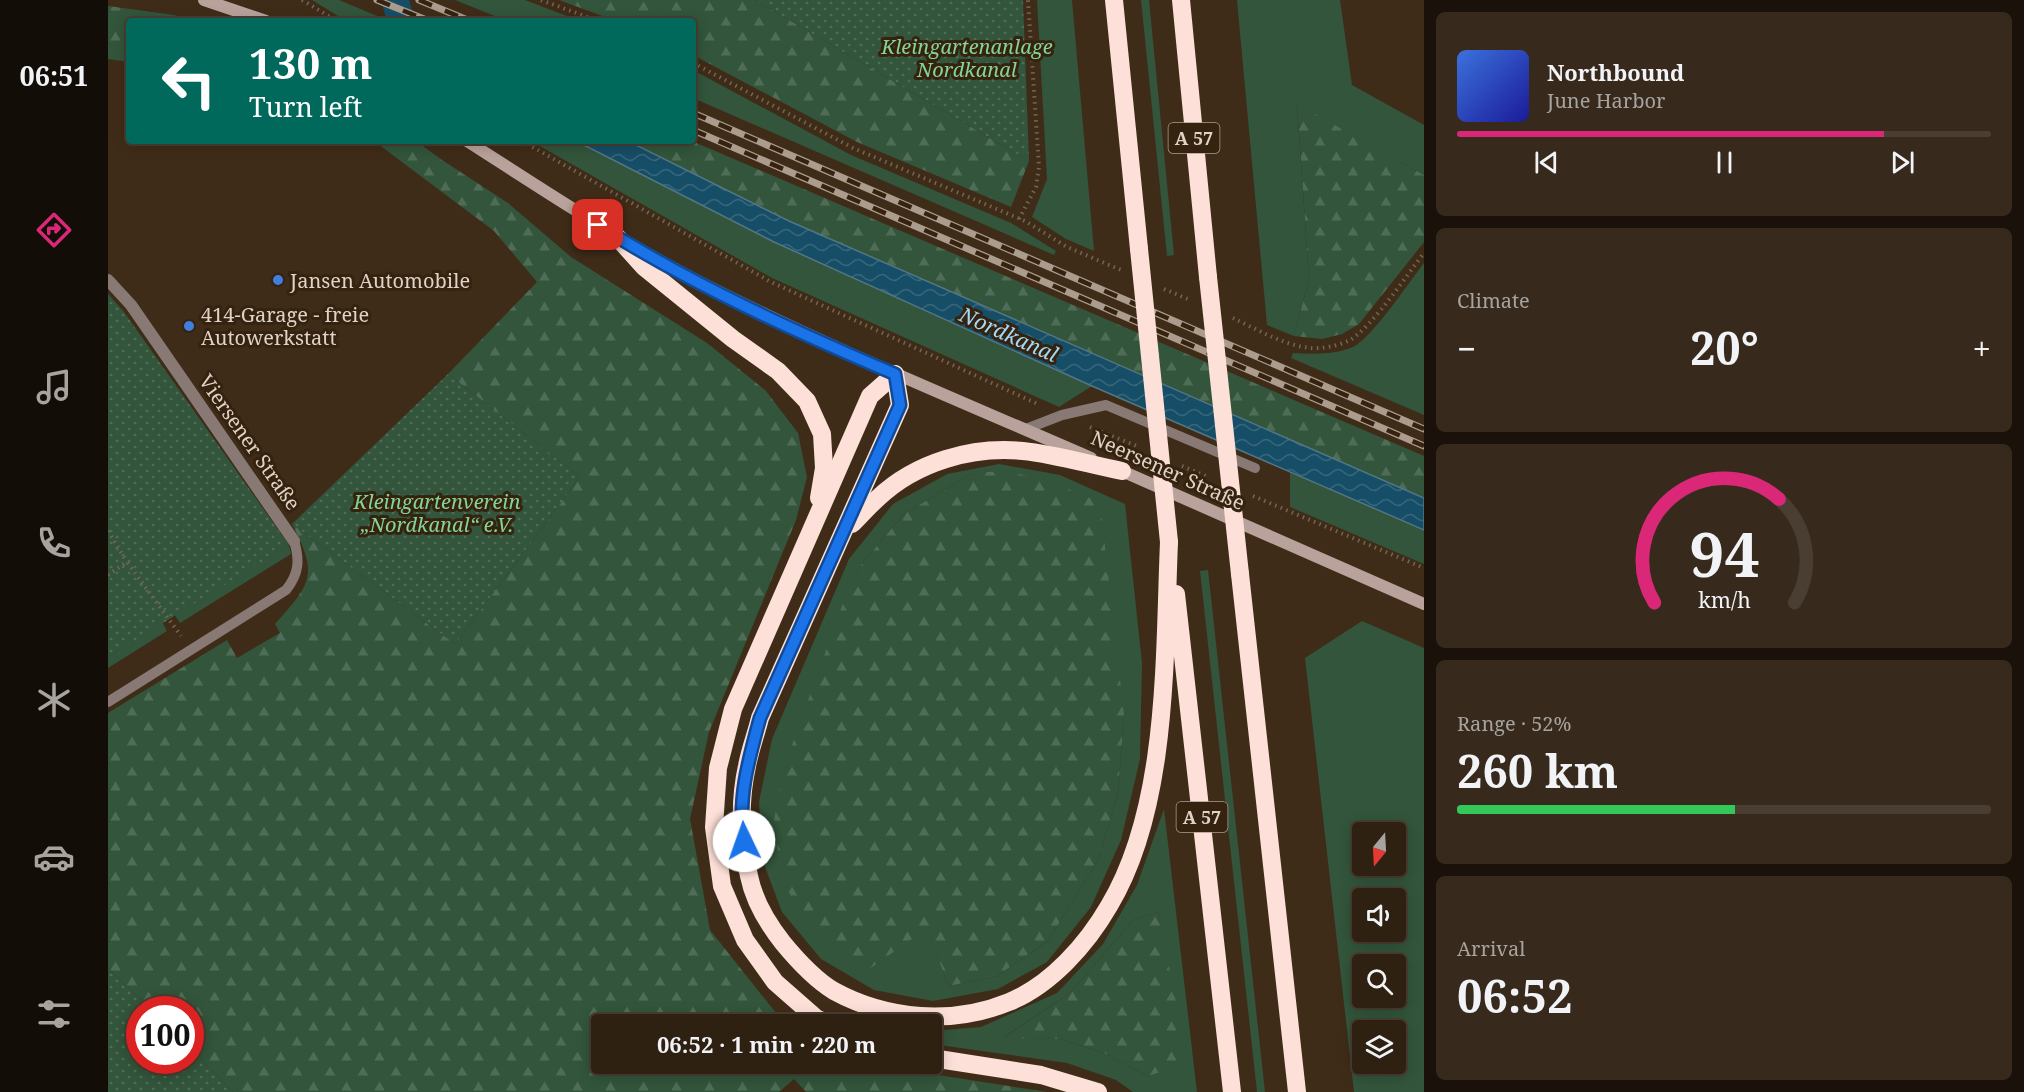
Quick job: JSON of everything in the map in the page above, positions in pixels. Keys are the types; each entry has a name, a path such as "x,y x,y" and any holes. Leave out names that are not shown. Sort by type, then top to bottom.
{"highway":[{"name":"A 57","path":"1114,0 1169,542 1232,1092"},
{"name":"A 57","path":"1180,0 1297,1092"},
{"path":"617,237 644,267 733,339 778,371 807,401 822,434 824,468 815,525"},
{"path":"812,1014 775,981 745,940 722,886 714,827 718,768 733,709 870,396 895,374"},
{"path":"895,374 900,405 760,718 746,768 741,823 749,878 767,923 798,962 833,990 874,1008 919,1017 965,1014 1010,1002 1050,978 1081,947 1110,905 1133,855 1152,784 1162,701 1169,542"},
{"path":"841,537 878,497 907,476 941,460 976,452 1023,451 1122,471"},
{"path":"942,1060 1041,1075 1098,1092"}],"main road":[{"path":"204,0 257,18"},
{"path":"472,144 617,237"},
{"name":"Neersener Straße","path":"617,237 785,325 1424,604"},
{"path":"1400,594 1424,610"}],"street":[{"name":"Viersener Straße","path":"108,280 131,305 294,541"}],"lane":[{"path":"1026,429 1062,415 1106,405 1255,468"},
{"path":"108,702 286,590 294,580 298,568 298,554 294,541"}],"path":[{"path":"302,0 332,18"},
{"path":"541,0 590,18"},
{"path":"1019,219 1036,187 1039,167 1028,0"},
{"path":"696,65 853,148 1019,219 1067,247 1130,274"},
{"path":"527,144 771,282 1062,415 1139,447"},
{"path":"1224,315 1287,342 1309,348 1331,347 1349,340 1366,327 1424,253"},
{"path":"1161,288 1193,301"},
{"path":"1172,461 1216,480"},
{"path":"1249,494 1424,568"},
{"path":"108,531 127,562 190,649"},
{"path":"108,575 127,562"}],"green space":[{"path":"312,0 339,0 382,18 341,18"},
{"path":"455,0 525,0 572,18 500,18"},
{"path":"559,0 755,0 1029,161 1011,207 857,142 696,57 696,18 608,18"},
{"name":"Kleingartenanlage Nordkanal","path":"755,0 1023,0 1029,161"},
{"path":"1037,0 1072,0 1094,251 1066,239 1032,217 1047,179"},
{"path":"1141,0 1149,0 1174,255 1167,256"},
{"path":"1237,0 1340,0 1352,85 1424,125 1424,175 1297,105 1309,279 1294,336 1267,325"},
{"path":"108,6 184,18 126,18 126,62 108,59"},
{"path":"696,72 851,155 1011,223 1056,251 1054,255 696,99"},
{"path":"1297,104 1424,175 1424,242 1359,324 1342,334 1322,339 1294,336 1309,279"},
{"path":"696,143 1424,456 1424,498 789,221 634,144"},
{"path":"378,144 420,144 508,203 571,257 707,343 766,391 798,433 807,477 796,520 709,732 690,819 710,930 777,1014 591,1014 591,1074 932,1074 1047,1092 806,1092 794,1079 779,1092 233,1092 204,1062 204,996 137,996 108,968 108,713 227,640 237,658 280,633 275,624 297,599 307,578 306,556 292,524 455,644 580,477 448,374 537,282 494,231"},
{"path":"536,144 582,144 774,242 1092,386 1059,407 772,278"},
{"path":"1424,263 1424,415 1291,358 1293,353 1331,353 1353,347 1361,342"},
{"path":"108,294 124,312 289,545 108,657"},
{"name":"Kleingartenverein „Nordkanal“ e.V.","path":"448,374 580,477 455,644 292,524"},
{"path":"999,464 1060,475 1125,504 1142,663 1140,759 1121,840 1091,907 1047,962 998,989 933,1001 874,990 821,959 782,912 762,859 759,802 772,739 849,559 893,504 947,474","holes":["973,473 1124,715 1118,793 1098,860 1048,941 997,976 949,986 926,928 854,573 904,514"]},
{"path":"1004,471 1043,479 1100,502 1124,715 1118,793 1098,860 1048,941 997,976 949,986 926,929 868,970 827,947 796,910 780,869 774,821 783,770 854,573 904,514 973,473"},
{"path":"1290,472 1424,530 1424,564 1290,507"},
{"path":"289,545 291,554 180,623 174,614"},
{"path":"1208,570 1265,1092 1257,1092 1200,571"},
{"path":"1362,621 1424,648 1424,1092 1354,1092 1305,658"},
{"path":"162,622 167,631 108,668 108,657"},
{"path":"1164,809 1197,1092 1133,1092 1116,1080 1067,1063 942,1045 942,1030 981,1027 1057,993 1103,944 1137,885","holes":["1158,912 1163,943 1148,1076 1104,1053 1060,1039 1004,1037 1070,993 1133,920"]},
{"path":"1158,912 1177,1007 1176,1067 1148,1076 1104,1053 1060,1039 1003,1038 1070,993 1133,920"},
{"path":"108,968 137,996 126,996 126,1074 204,1074 204,1062 233,1092 108,1092"}],"water":[{"path":"582,144 634,144 789,221 1424,498 1424,530 1092,386 774,242"}],"waterway":[{"name":"Nordkanal","path":"395,0 400,18"}],"railway":[{"path":"377,0 422,18"},
{"path":"419,0 463,18"},
{"path":"696,114 1424,429"},
{"path":"696,131 1424,446"}],"place":[{"name":"Jansen Automobile","path":"278,280"},
{"name":"414-Garage - freie Autowerkstatt","path":"189,326"}],"route":[{"path":"598,225 731,298 895,374 900,405 760,718 746,768 741,823 744,841"}]}
